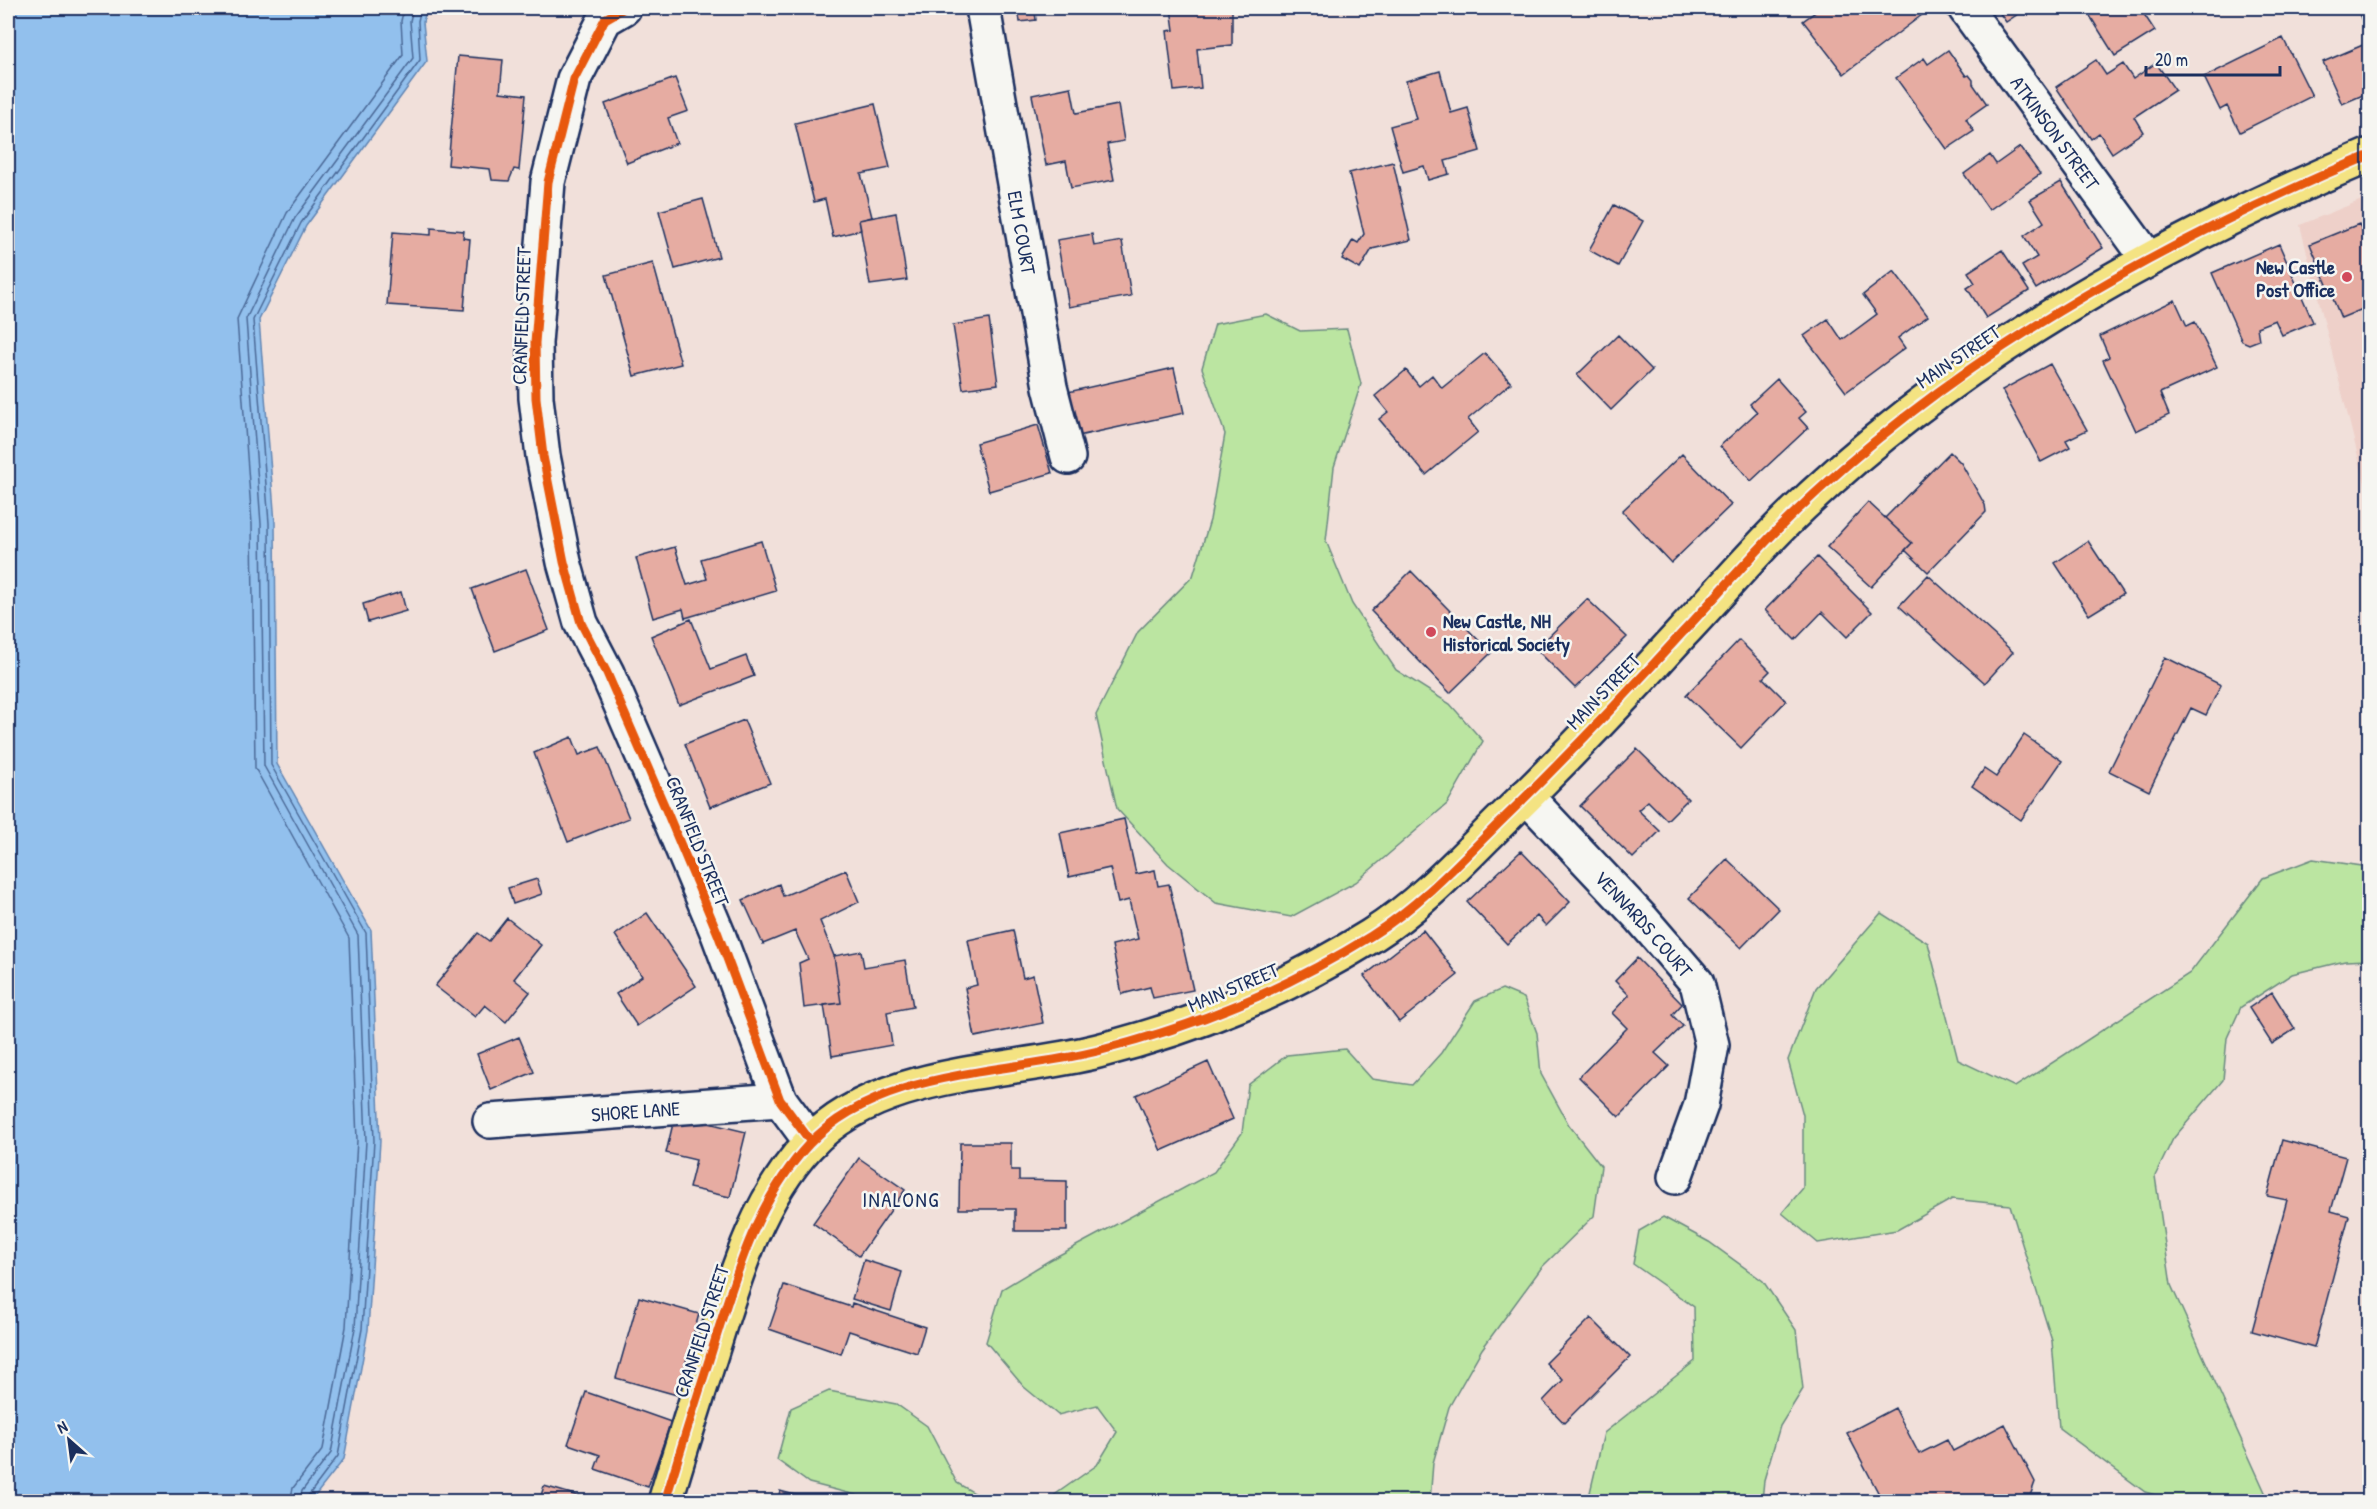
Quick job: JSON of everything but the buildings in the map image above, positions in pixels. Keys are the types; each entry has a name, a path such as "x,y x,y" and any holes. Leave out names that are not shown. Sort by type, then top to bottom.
{"main road":[{"name":"MAIN STREET","path":"811,1142 839,1119 893,1091 942,1078 1095,1052 1195,1024 1262,996 1321,966 1379,931 1448,874 1527,796 1780,527 1860,451 1960,374 2148,259 2255,204 2370,155"},
{"name":"CRANFIELD STREET","path":"665,1502 725,1310 749,1242 771,1194 811,1142"}],"street":[{"name":"CRANFIELD STREET","path":"624,8 605,19 574,79 552,162 542,238 535,365 543,456 564,562 581,623 607,672 651,772 718,934 780,1100 811,1142"},
{"name":"ELM COURT","path":"983,8 1050,387 1068,457"},
{"name":"ATKINSON STREET","path":"1965,8 2148,259"},
{"name":"VENNARDS COURT","path":"1527,796 1642,919 1697,983 1712,1045 1701,1105 1675,1177"},
{"name":"SHORE LANE","path":"490,1121 780,1100"}],"shaded area":[{"path":"2369,197 2369,500 2300,225"}],"green space":[{"path":"1266,314 1300,331 1347,329 1361,384 1334,467 1326,541 1352,604 1396,670 1450,704 1483,741 1447,804 1356,882 1291,917 1216,903 1168,864 1117,809 1096,715 1138,632 1193,576 1210,520 1225,434 1202,368 1215,324"},
{"path":"2313,859 2369,867 2369,960 2345,961 2292,974 2241,1007 2227,1038 2223,1080 2173,1139 2155,1176 2171,1285 2269,1501 2176,1501 2145,1492 2059,1428 2052,1341 2010,1205 1952,1199 1897,1230 1818,1243 1782,1213 1803,1188 1803,1115 1788,1060 1816,988 1881,913 1928,943 1958,1060 2015,1087 2190,973 2263,878"},
{"path":"1502,989 1524,998 1537,1033 1541,1074 1569,1125 1601,1166 1594,1216 1542,1267 1482,1349 1449,1407 1433,1463 1430,1501 1046,1501 1097,1465 1117,1432 1097,1405 1058,1415 1024,1387 986,1342 1002,1289 1050,1260 1214,1172 1242,1133 1248,1085 1287,1055 1345,1049 1372,1079 1412,1085 1441,1053 1475,1001"},
{"path":"1663,1217 1709,1242 1763,1281 1796,1330 1803,1389 1780,1426 1764,1480 1762,1501 1588,1501 1604,1433 1695,1361 1694,1307 1633,1264 1639,1231"},
{"path":"829,1391 896,1404 927,1426 957,1483 988,1501 870,1501 867,1498 809,1483 777,1460 791,1408"}],"water":[{"path":"8,8 427,8 423,22 427,61 306,226 259,320 275,523 277,764 371,930 380,1141 368,1330 344,1459 311,1501 8,1501"}],"cycle path":[{"path":"624,8 605,19 574,79 548,182 535,343 536,398 543,456 564,562 581,623 607,673 718,934 780,1100 811,1142"},
{"path":"665,1502 727,1302 747,1246 774,1192 790,1167 809,1144 838,1119 871,1101 907,1088 945,1078 1098,1051 1205,1018 1272,990 1371,936 1406,911 1438,883 1546,777 1783,524 1847,465 1915,410 1985,359 2058,312 2134,268 2290,190 2370,155"}],"place":[{"name":"New Castle Post Office","path":"2347,277"},
{"name":"New Castle, NH Historical Society","path":"1431,632"}],"district":[{"name":"INALONG","path":"901,1199"}]}
